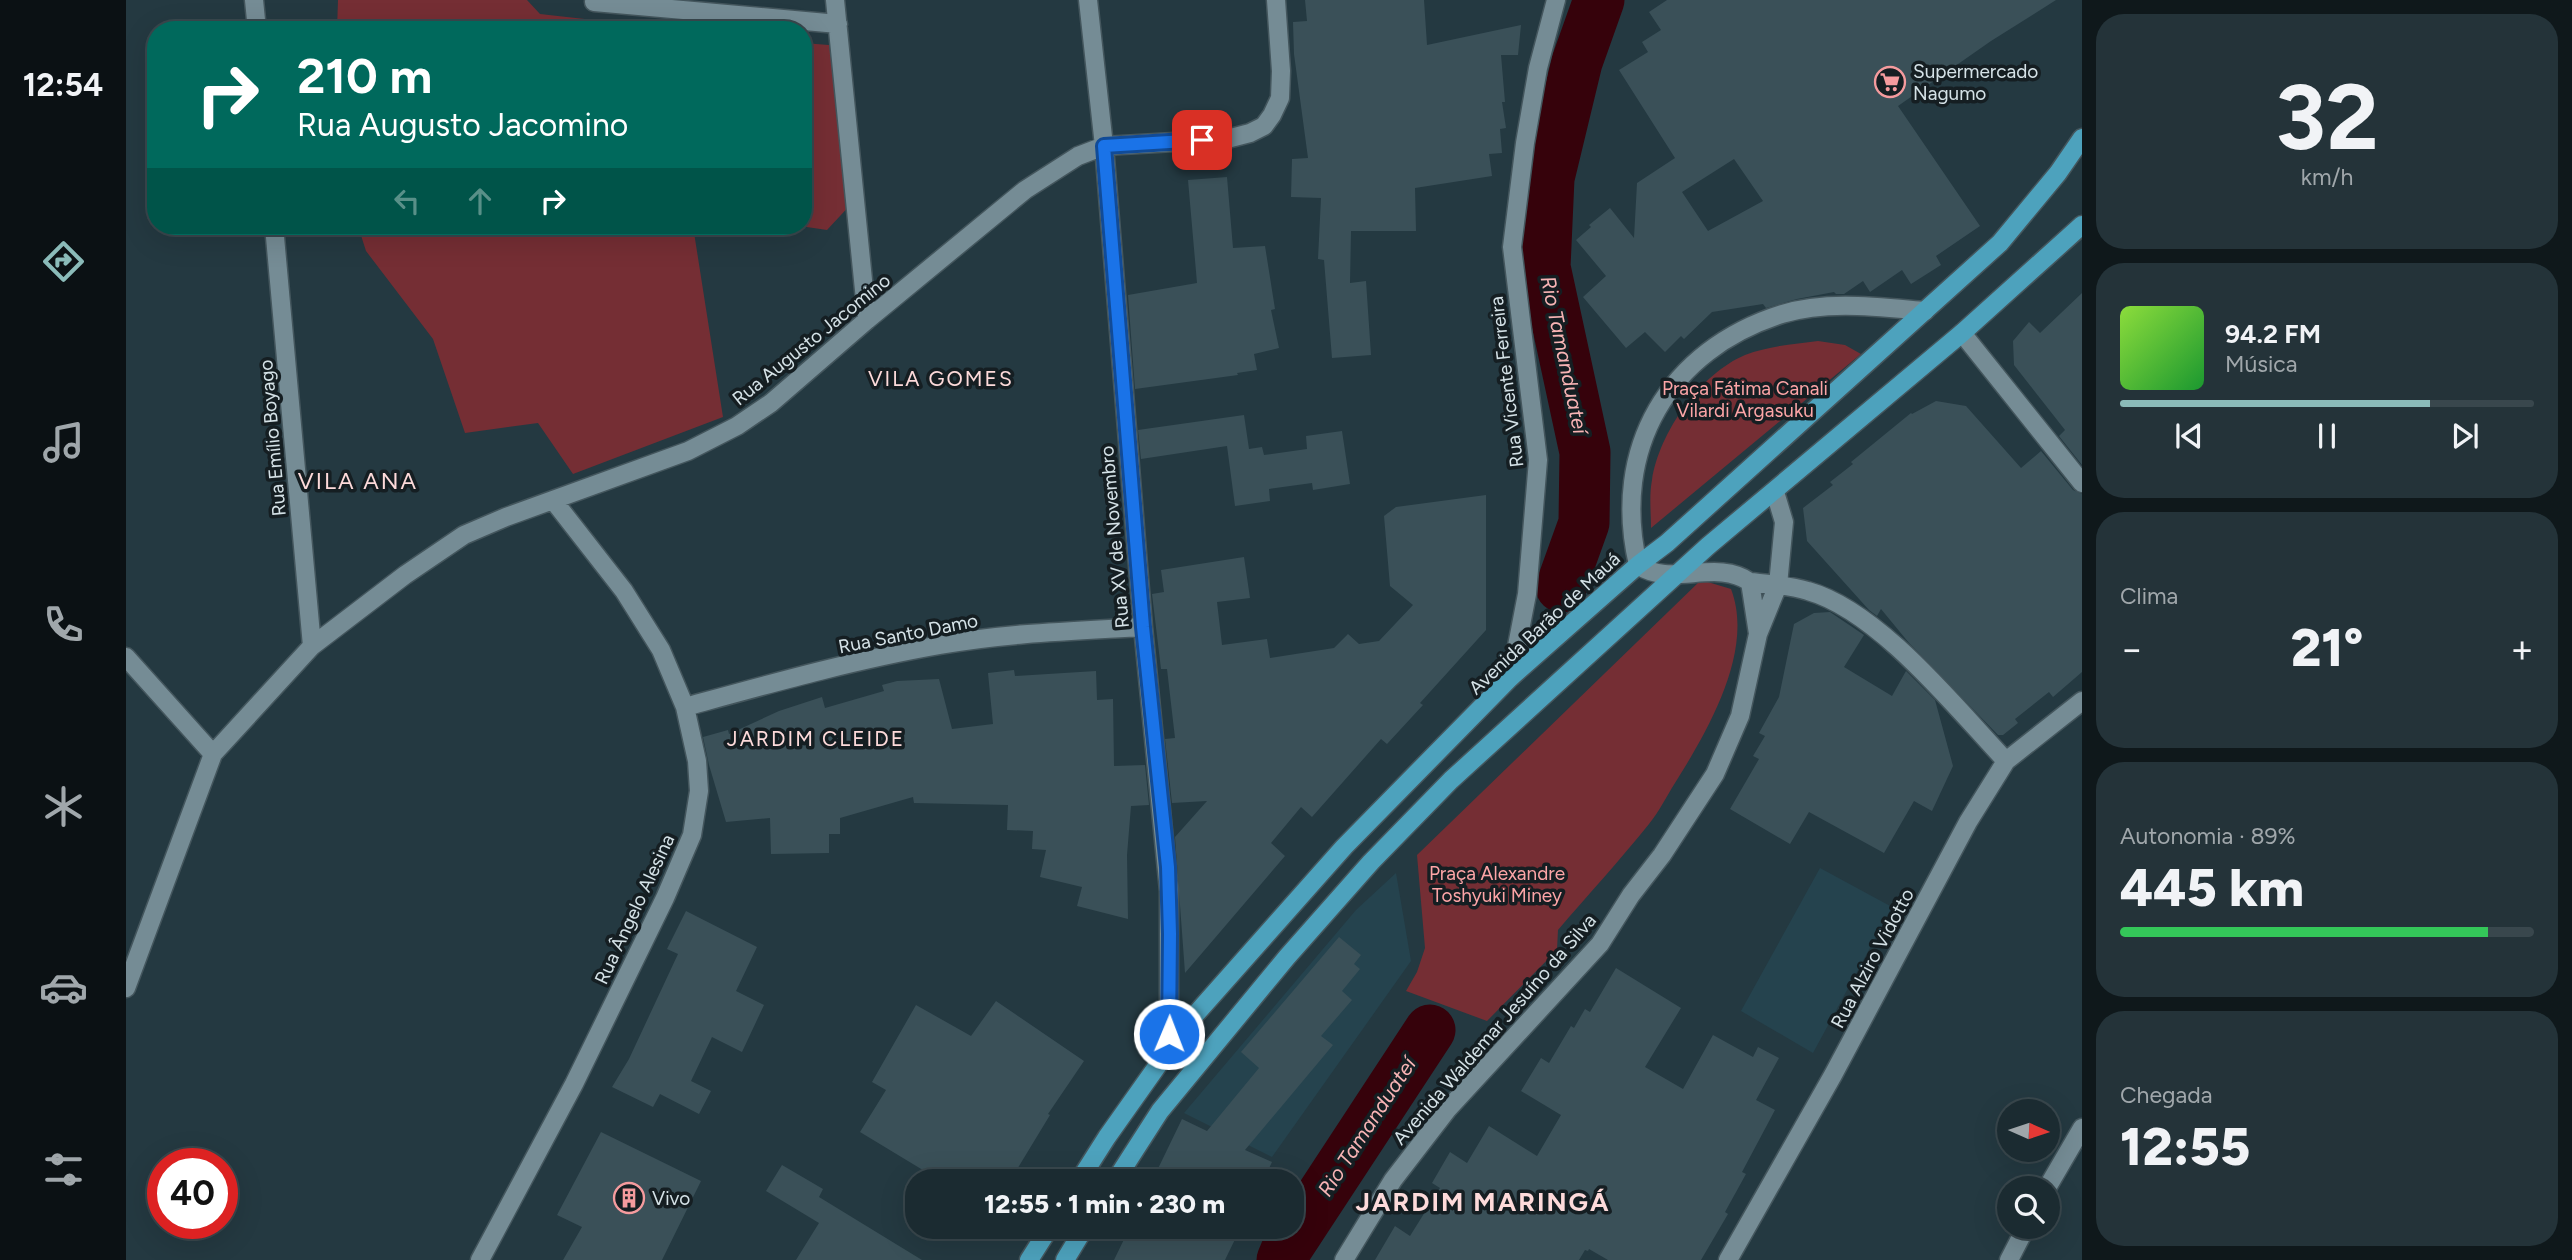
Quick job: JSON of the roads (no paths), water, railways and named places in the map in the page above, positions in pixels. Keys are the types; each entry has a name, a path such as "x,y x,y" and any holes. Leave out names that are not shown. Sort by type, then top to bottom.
{"main road":[{"name":"Avenida Barão de Mauá","path":"1087,1169 1187,1024 1344,847 1511,677 1638,565 1667,543 2000,243 2058,173 2082,138"},
{"path":"1123,1169 1160,1111 1279,967 1371,862 1461,770 1678,574 1962,333 2082,226"},
{"path":"1029,1260 1042,1239"},
{"path":"1065,1260 1078,1239"}],"street":[{"path":"254,0 256,21"},
{"path":"835,0 867,320"},
{"name":"Rua XV de Novembro","path":"1088,0 1104,146 1143,627 1164,819 1169,891 1168,1051"},
{"name":"Rua Augusto Jacomino","path":"213,754 312,646 405,575 464,535 688,451 737,426 771,403 1024,190 1078,156 1104,146 1227,139 1250,134 1264,126 1280,97 1276,0"},
{"name":"Rua Vicente Ferreira","path":"1511,677 1527,594 1538,460 1517,294 1513,233 1538,68 1556,0"},
{"path":"594,2 805,21"},
{"path":"812,22 838,24"},
{"name":"Rua Emílio Boyago","path":"275,235 312,646"},
{"path":"1925,311 1832,306 1782,314 1727,338 1697,362 1675,383 1651,416 1637,456 1631,521 1638,565 1655,573 1731,573 1750,582 1778,584 1811,592 1854,613 1909,658 2006,761"},
{"path":"1962,333 2082,483"},
{"path":"1758,634 1778,584 1784,522 1774,492"},
{"name":"Rua Ângelo Alesina","path":"480,1260 574,1084 665,898 692,835 699,791 697,761 685,708 661,650 624,591 553,500"},
{"path":"1750,582 1758,634"},
{"name":"Rua Santo Damo","path":"685,708 868,659 941,645 1012,635 1143,627"},
{"name":"Avenida Waldemar Jesuíno da Silva","path":"1344,1260 1394,1181 1447,1110 1600,944 1631,895 1662,855 1715,774 1740,716 1758,634"},
{"path":"126,657 213,754 126,988"},
{"name":"Rua Alziro Vidotto","path":"1728,1260 1833,1075 1968,822 2006,761 2082,701"},
{"path":"2054,1176 2082,1128"},
{"path":"2008,1260 2019,1239"}],"waterway":[{"name":"Rio Tamanduateí","path":"1561,587 1584,523 1585,452 1545,267 1549,178 1577,62 1599,0"},
{"name":"Rio Tamanduateí","path":"1282,1260 1287,1248 1430,1030"}],"place":[{"name":"Supermercado Nagumo","path":"1890,82"},
{"name":"Vivo","path":"629,1198"}],"district":[{"name":"VILA GOMES","path":"941,379"},
{"name":"VILA ANA","path":"358,481"},
{"name":"JARDIM CLEIDE","path":"816,739"},
{"name":"JARDIM MARINGÁ","path":"1483,1202"}],"park label":[{"name":"Praça Fátima Canali Vilardi Argasuku","path":"1745,399"},
{"name":"Praça Alexandre Toshyuki Miney","path":"1497,884"}]}
